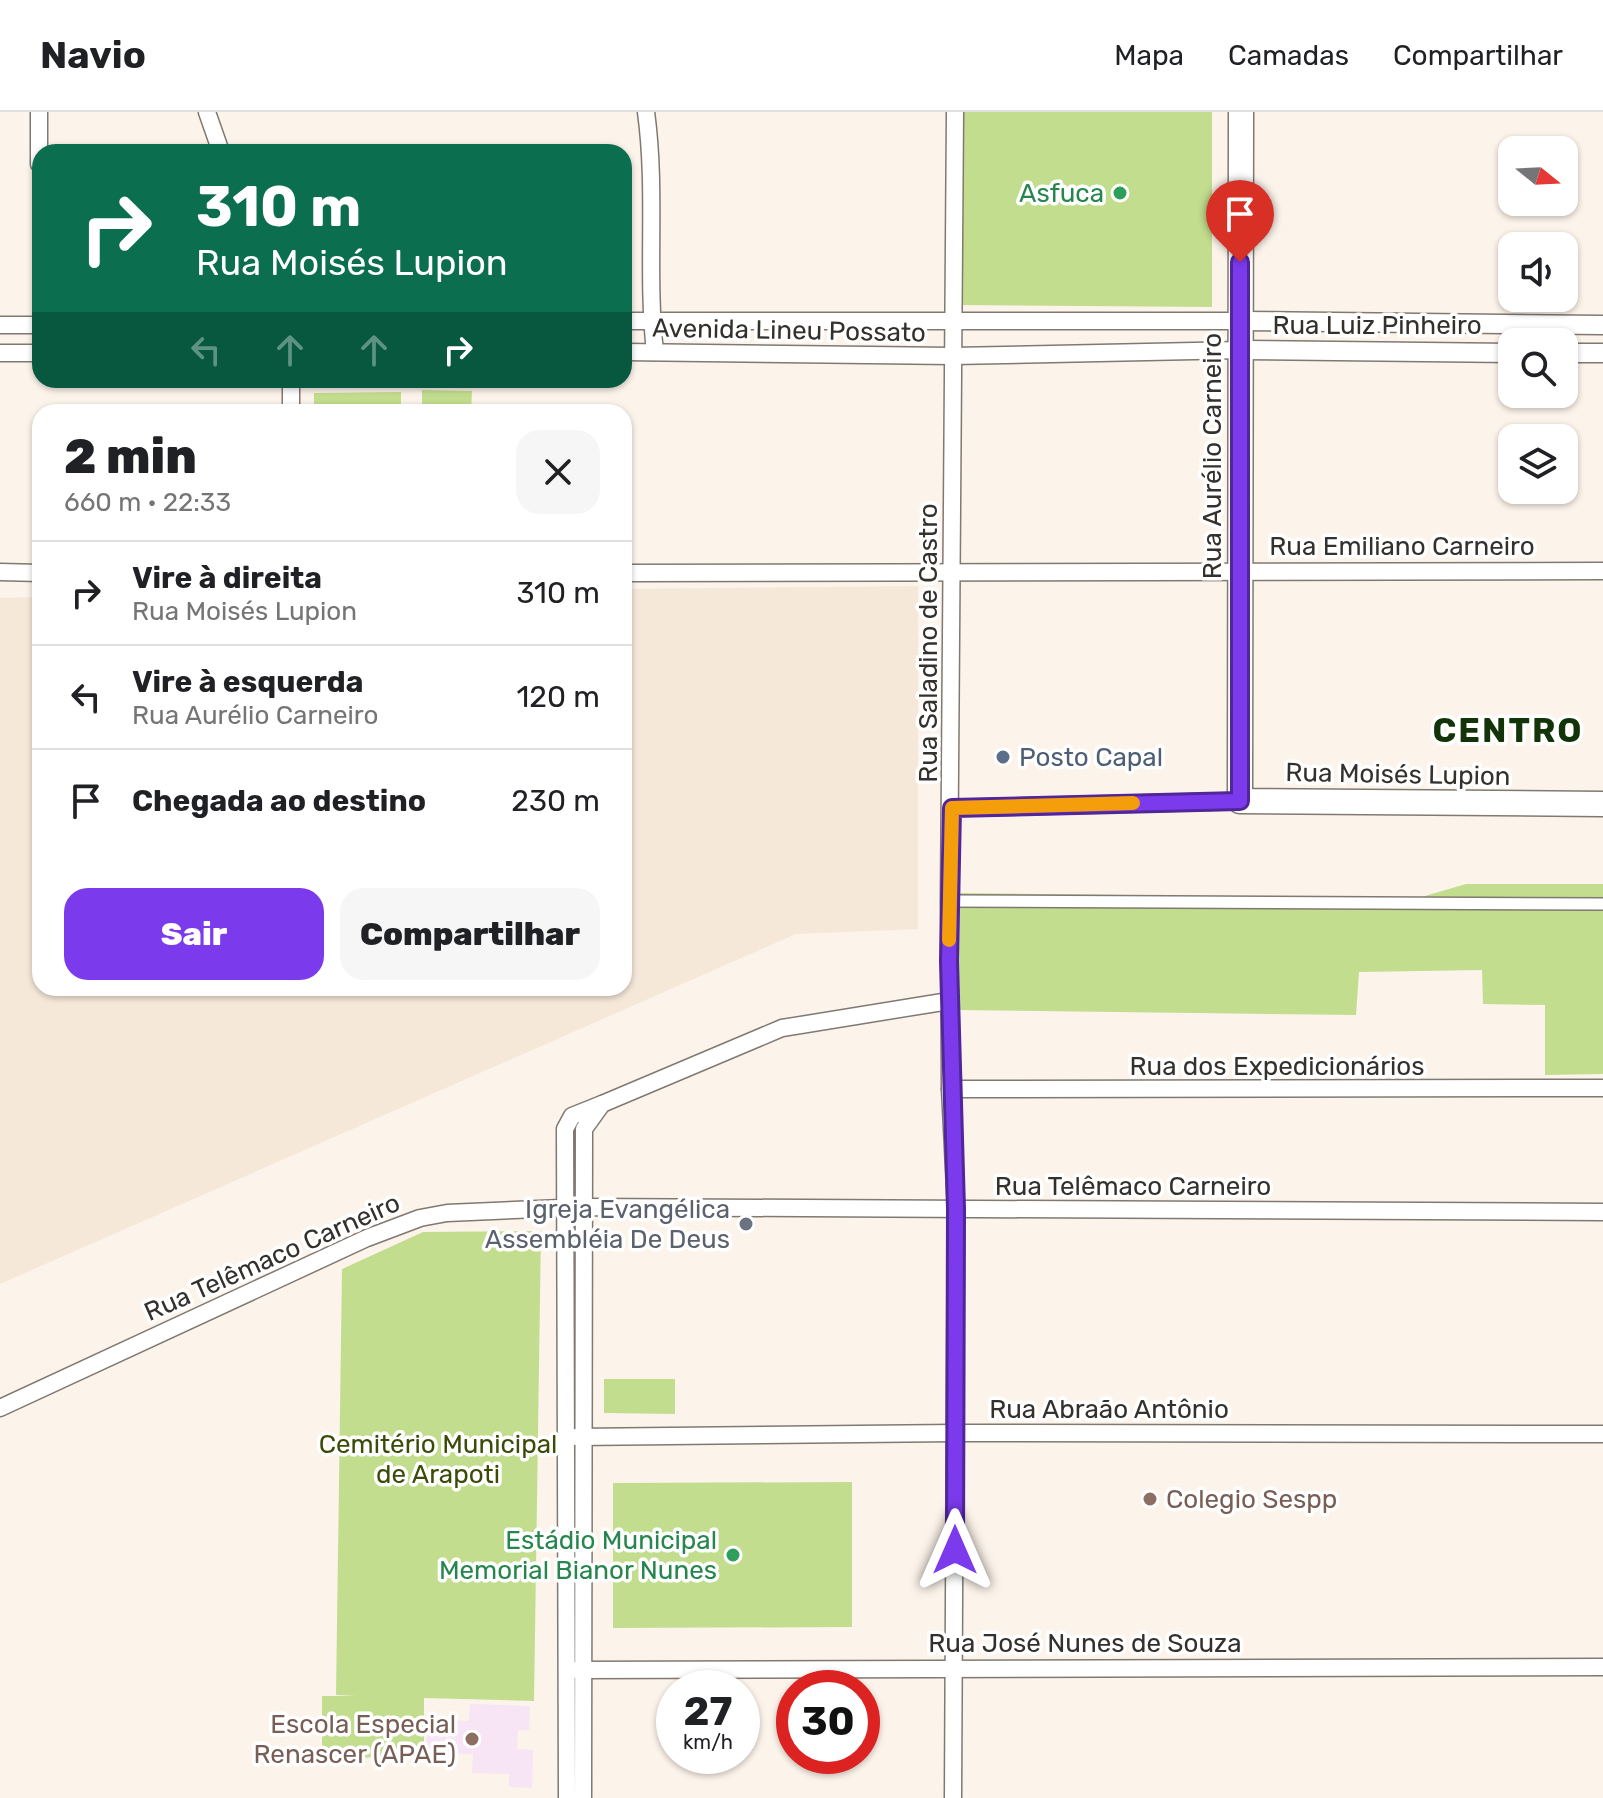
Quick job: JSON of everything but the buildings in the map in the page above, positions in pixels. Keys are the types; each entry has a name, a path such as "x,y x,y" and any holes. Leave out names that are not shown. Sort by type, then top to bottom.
{"main road":[{"name":"Rua Aurélio Carneiro","path":"1240,801 1241,112"},
{"name":"Rua Moisés Lupion","path":"1240,801 1603,804"}],"street":[{"path":"39,112 39,144"},
{"path":"207,112 218,144"},
{"path":"646,112 651,148 651,321 655,352"},
{"name":"Rua Saladino de Castro","path":"953,1798 956,1209 950,1089 949,901 955,112"},
{"name":"Avenida Lineu Possato","path":"632,321 951,324"},
{"name":"Rua Luiz Pinheiro","path":"951,324 1239,321 1603,325"},
{"path":"838,324 839,355"},
{"path":"0,325 32,325"},
{"name":"Rua Luiz Pinheiro","path":"953,356 1242,350 1498,353"},
{"name":"Avenida Lineu Possato","path":"632,352 953,356"},
{"path":"0,353 32,353"},
{"path":"1578,353 1603,353"},
{"name":"Rua Emiliano Carneiro","path":"632,573 1603,571"},
{"path":"0,572 32,573"},
{"name":"Rua Moisés Lupion","path":"952,808 1240,801"},
{"path":"949,901 1603,904"},
{"path":"583,1798 585,1670 565,1207 565,1129 572,1116 782,1028 949,1001"},
{"name":"Rua dos Expedicionários","path":"950,1089 1603,1088"},
{"path":"567,1798 566,1670 585,1207 584,1129 602,1104"},
{"name":"Rua Telêmaco Carneiro","path":"0,1408 367,1238 420,1218 474,1210 585,1207 1603,1212"},
{"name":"Rua Abraão Antônio","path":"575,1437 955,1433 1603,1434"},
{"name":"Rua José Nunes de Souza","path":"566,1670 1603,1667"}],"shaded area":[{"path":"918,586 918,929 796,934 0,1284 0,598 32,597 32,996 632,996 632,589"},
{"name":"Escola Especial Renascer (APAE)","path":"470,1704 530,1706 529,1730 518,1730 517,1749 533,1750 532,1788 509,1787 509,1774 472,1773 473,1754 426,1752 428,1720 469,1721"}],"green space":[{"path":"964,112 1212,112 1212,307 961,305"},
{"path":"422,390 472,391 471,404 422,404"},
{"path":"401,392 401,404 314,404 314,393"},
{"path":"1466,884 1603,884 1603,1074 1545,1075 1545,1005 1483,1004 1482,970 1359,972 1356,1015 957,1010 958,893 1418,898"},
{"name":"Cemitério Municipal de Arapoti","path":"541,1231 534,1701 424,1698 424,1757 322,1758 322,1696 356,1696 336,1695 342,1269 423,1232"},
{"path":"604,1379 675,1379 675,1414 604,1413"},
{"name":"Estádio Municipal Memorial Bianor Nunes","path":"852,1482 852,1627 613,1628 613,1483"}],"slow traffic":[{"path":"949,940 952,808 1133,803"}],"place":[{"name":"Asfuca","path":"1120,193"},
{"name":"Posto Capal","path":"1003,757"},
{"name":"Igreja Evangélica Assembléia De Deus","path":"746,1224"},
{"name":"Colegio Sespp","path":"1150,1499"},
{"name":"Estádio Municipal Memorial Bianor Nunes","path":"733,1555"},
{"name":"Escola Especial Renascer (APAE)","path":"472,1739"}],"district":[{"name":"CENTRO","path":"1508,730"}],"route":[{"path":"955,1550 956,1209 950,1089 949,961 952,808 1240,801 1240,262"}]}
